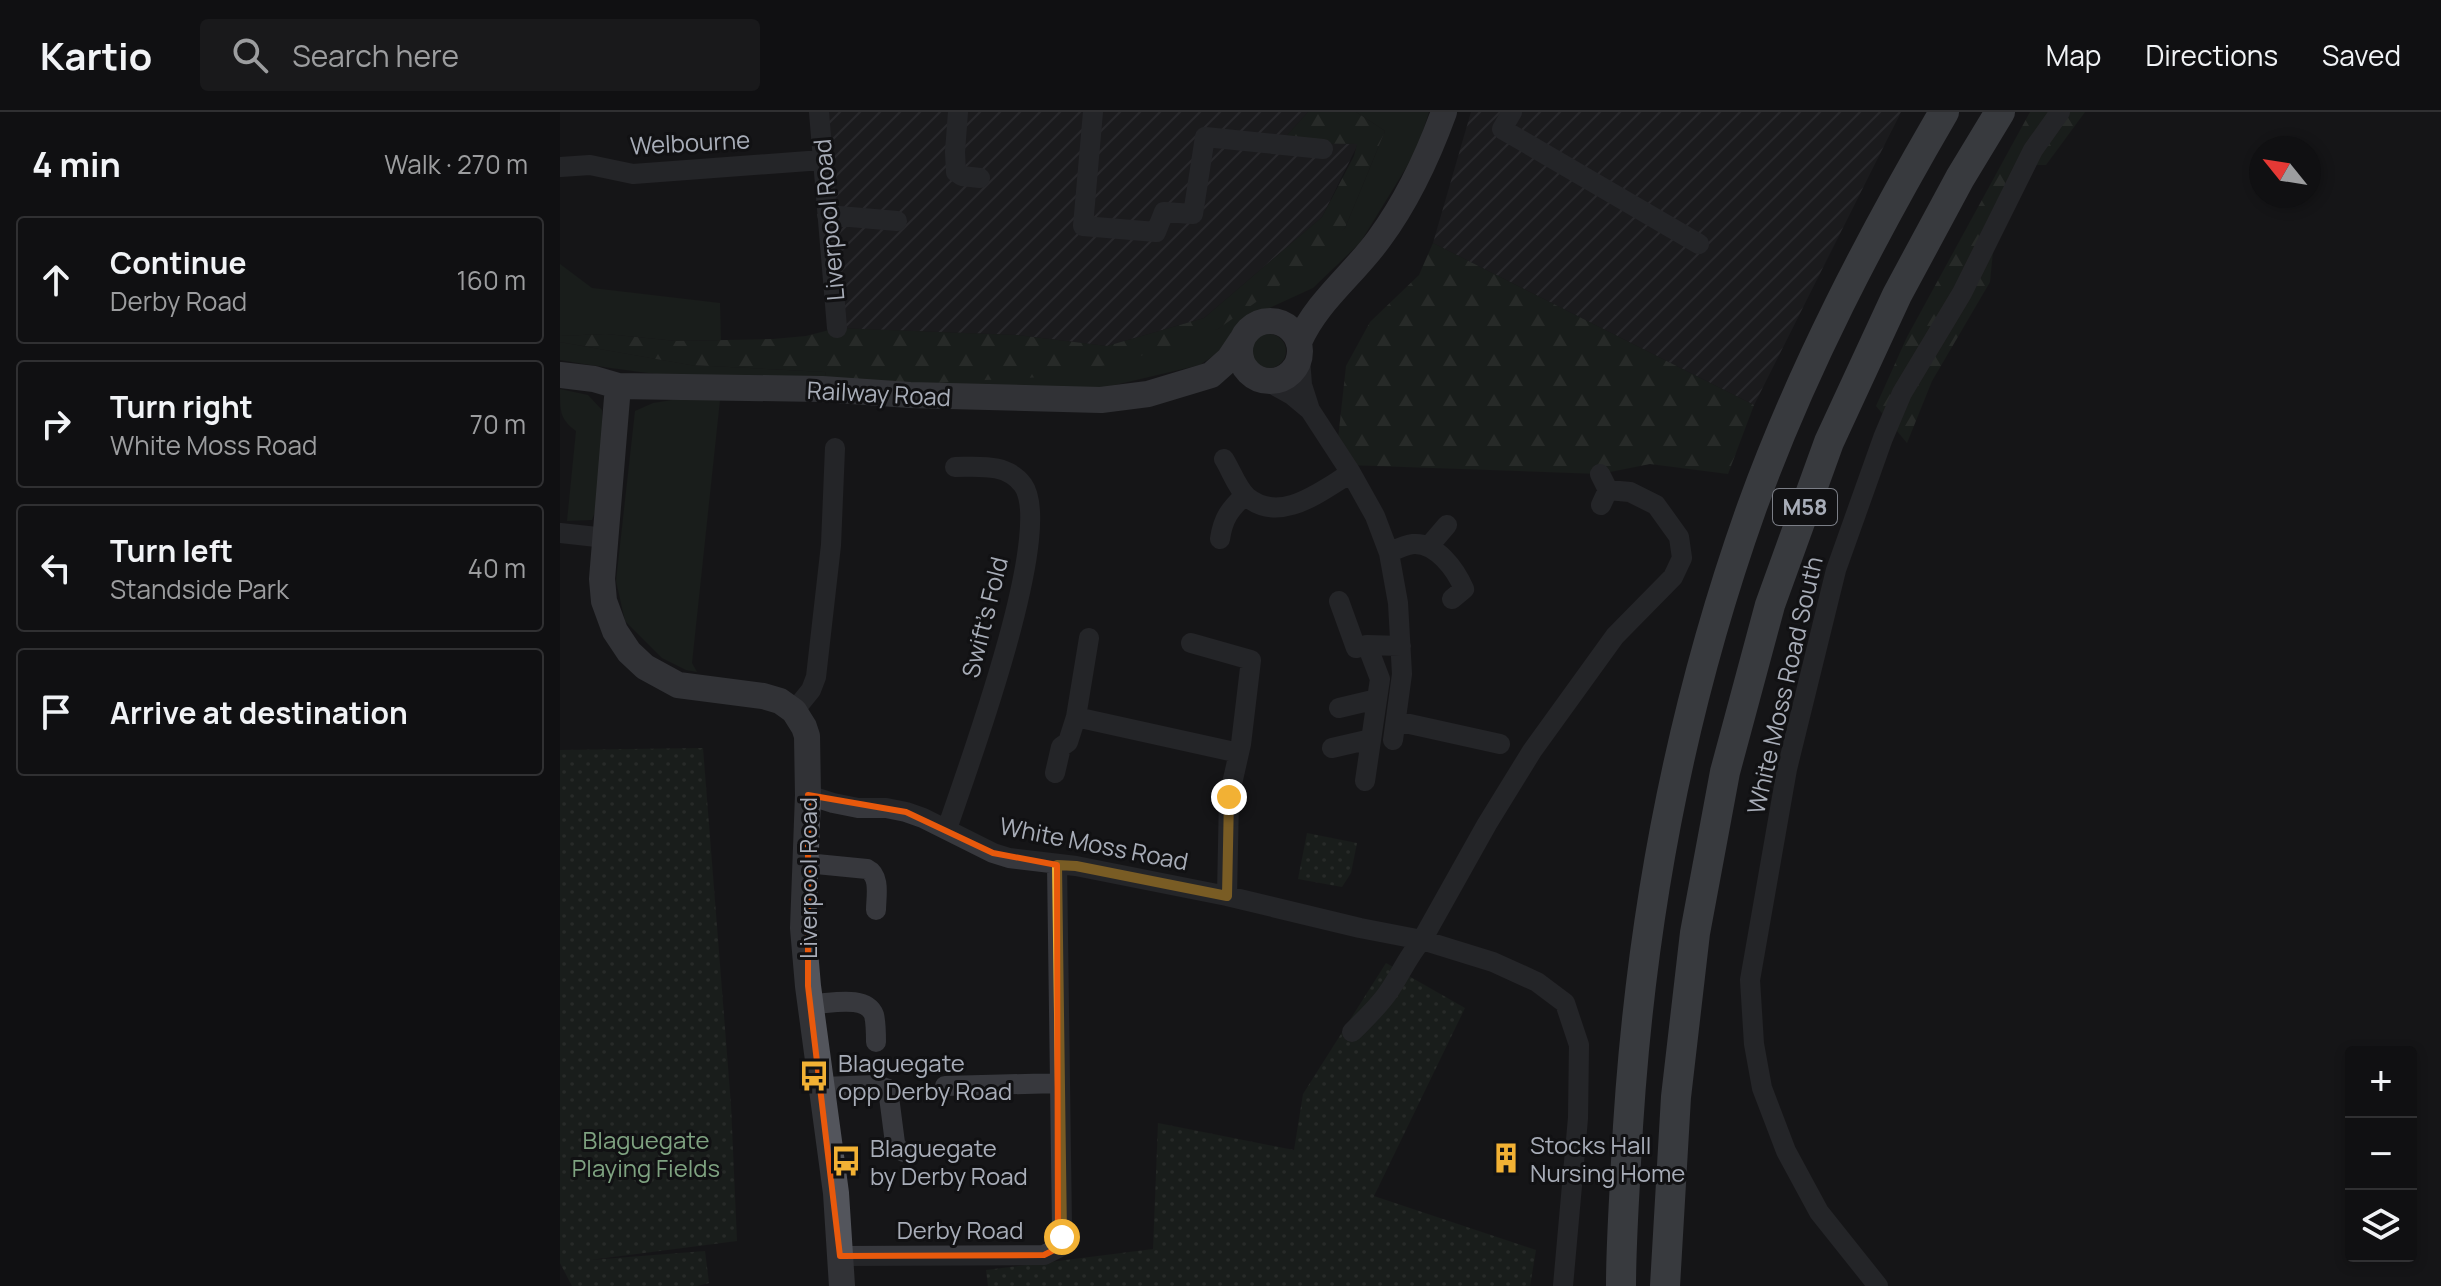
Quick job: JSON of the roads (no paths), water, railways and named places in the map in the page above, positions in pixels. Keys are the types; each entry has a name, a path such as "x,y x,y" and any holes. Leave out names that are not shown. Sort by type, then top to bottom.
{"highway":[{"name":"M58","path":"1621,1286 1629,1092 1648,923 1677,766 1711,636 1752,508 1800,390 1882,219 1944,112"},
{"name":"M58","path":"1665,1286 1676,1097 1695,933 1725,772 1770,605 1829,442 1897,295 1960,178 2000,112"}],"main road":[{"path":"1300,350 1289,327 1262,321 1246,333 1240,350 1244,367 1262,380 1285,377 1297,366 1311,318 1362,261 1397,212 1444,112"},
{"path":"1273,321 1334,291"},
{"name":"Railway Road","path":"560,375 594,379 618,386 822,389 910,395 1101,400 1148,394 1197,380 1221,368 1241,341"},
{"name":"Railway Road","path":"1197,380 1262,380"},
{"path":"618,386 602,579 604,601 615,631 637,660 655,674 678,685 763,696 780,701 794,711"},
{"name":"Liverpool Road","path":"794,711 807,736 803,928 836,1193 842,1286"}],"street":[{"name":"Liverpool Road","path":"819,112 837,328"},
{"path":"958,112 956,172 962,176 980,178"},
{"path":"1093,112 1083,226 1156,232 1164,212 1193,214 1205,137 1323,149"},
{"path":"1512,112 1502,129 1699,244"},
{"name":"White Moss Road South","path":"1878,1286 1819,1212 1786,1151 1762,1088 1754,1044 1750,980 1787,769 1836,570 1883,438 1902,393 1962,293 2033,150 2060,112"},
{"name":"Welbourne","path":"560,167 590,165 633,174 822,160"},
{"path":"827,215 897,221"},
{"path":"1300,350 1302,385 1310,410 1375,516 1389,553 1398,603 1402,674 1395,730 1500,744"},
{"path":"1262,380 1292,395 1310,410"},
{"path":"794,711 811,690 816,677 831,545 835,448"},
{"path":"1224,459 1245,495 1265,505 1287,507 1297,504 1351,473"},
{"name":"Swift's Fold","path":"947,829 1010,640 1027,548 1029,520 1028,495 1024,486 1009,473 999,468 955,467"},
{"path":"1352,1032 1384,998 1408,955 1422,940 1532,751 1615,636 1673,577 1682,558 1679,537 1656,505 1630,492 1603,490"},
{"path":"1220,539 1223,520 1245,495"},
{"path":"1429,546 1447,525"},
{"path":"560,533 606,538"},
{"path":"1389,553 1404,546 1429,546 1459,577 1465,593"},
{"path":"1339,601 1380,679 1365,781"},
{"path":"1055,773 1061,747 1068,742 1076,717 1089,638"},
{"path":"1191,643 1251,660 1239,753 1229,797 1227,896"},
{"path":"1362,646 1401,646"},
{"path":"1339,708 1377,699"},
{"path":"1076,717 1239,753"},
{"path":"1332,748 1371,739"},
{"name":"White Moss Road","path":"808,795 840,805 906,812 1009,858 1076,866 1422,940 1493,962 1537,982 1565,1003 1579,1045 1578,1118 1563,1286"},
{"path":"806,863 873,872 876,877 876,910"},
{"name":"Derby Road","path":"840,1256 1044,1255 1058,1248 1062,1228 1057,865"},
{"path":"811,1004 862,1003 870,1008 875,1018 876,1042"},
{"path":"953,1081 1060,1083"},
{"path":"822,1087 877,1085 888,1089 895,1143 904,1152"}],"place":[{"name":"Blaguegate opp Derby Road","path":"814,1076"},
{"name":"Stocks Hall Nursing Home","path":"1506,1158"},
{"name":"Blaguegate by Derby Road","path":"846,1161"}],"park label":[{"name":"Blaguegate Playing Fields","path":"646,1153"}]}
